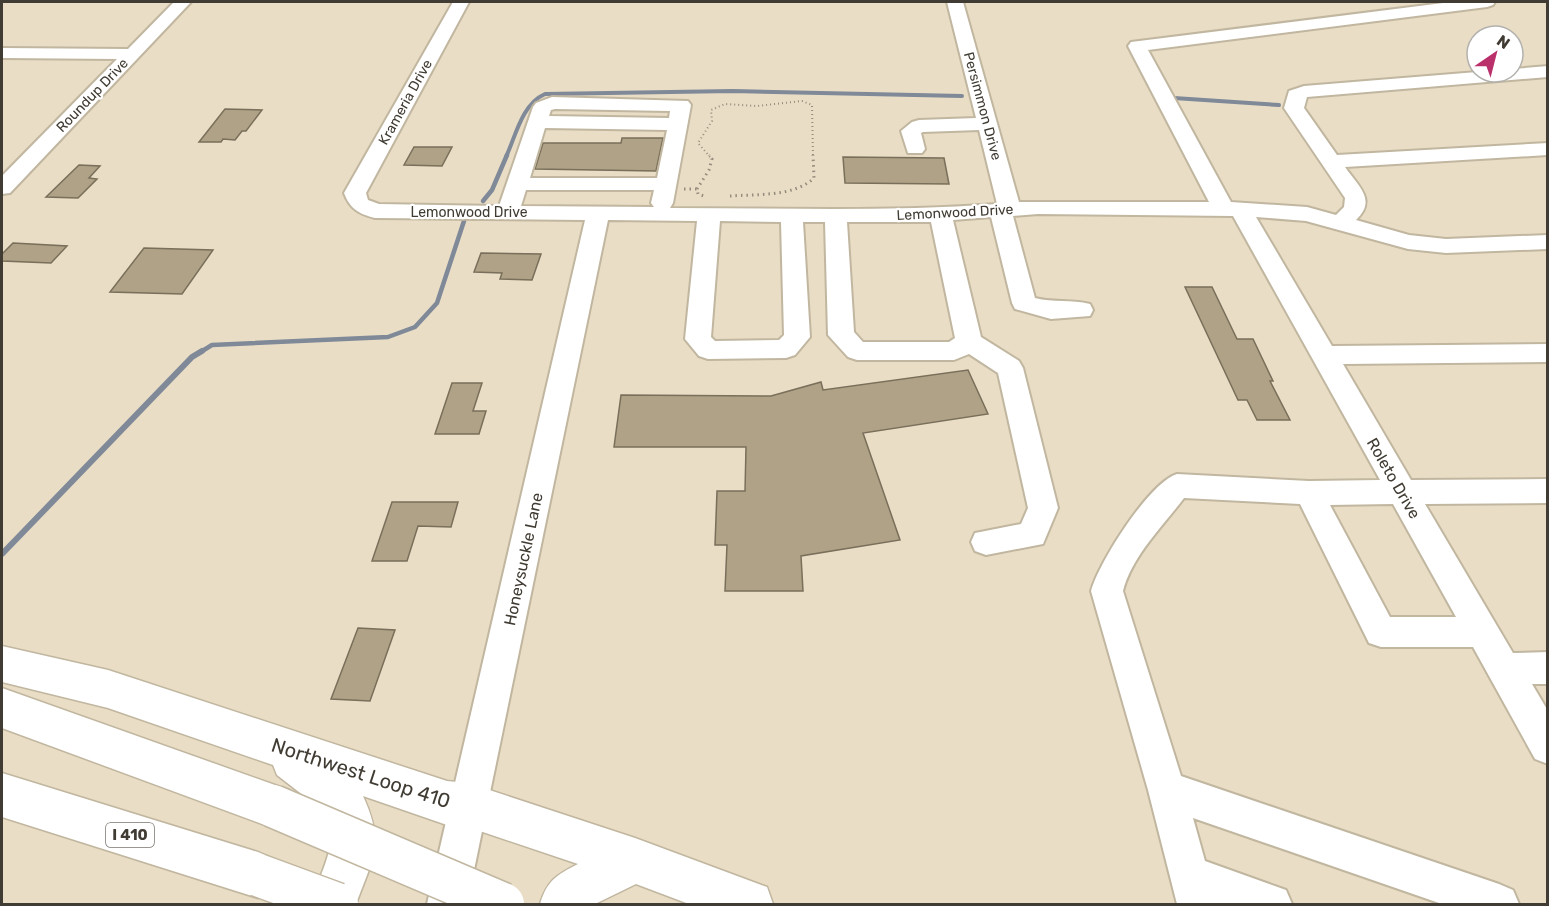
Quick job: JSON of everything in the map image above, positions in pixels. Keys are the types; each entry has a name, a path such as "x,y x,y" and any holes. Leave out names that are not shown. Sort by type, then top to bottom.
{"main road":[{"name":"Northwest Loop 410","path":"2,664 108,689 447,803 468,805 635,861 750,904"},
{"path":"2,708 273,806 503,904"},
{"path":"272,744 341,798 351,820 354,848 335,904"},
{"name":"I 410","path":"2,795 258,875 335,904"},
{"path":"563,904 575,890 635,861"}],"street":[{"name":"Roundup Drive","path":"2,188 183,2"},
{"name":"Krameria Drive","path":"358,204 355,193 461,2"},
{"name":"Persimmon Drive","path":"955,2 988,124 1024,303 1051,311 1081,310"},
{"name":"Roleto Drive","path":"1487,2 1137,46 1322,355 1548,746"},
{"path":"2,53 132,54"},
{"path":"1340,223 1355,209 1356,198 1294,108 1296,95 1304,92 1548,71"},
{"path":"507,212 537,122 678,124 660,214"},
{"path":"915,149 911,131 919,126 988,124"},
{"path":"1331,162 1548,148"},
{"path":"518,184 666,187"},
{"path":"714,202 698,339 708,350 786,349 797,337 792,215"},
{"name":"Lemonwood Drive","path":"358,204 375,211 660,214 714,202 792,215 941,215 1038,207 1232,208 1307,214 1408,242 1446,246 1548,242"},
{"name":"Honeysuckle Lane","path":"447,904 598,213"},
{"path":"836,215 841,335 857,351 954,351 969,342"},
{"path":"941,215 969,342 1011,368 1043,508 1032,535 986,542"},
{"path":"1322,355 1548,353"},
{"path":"1272,904 1193,890 1167,790 1107,591 1108,579 1177,486 1309,493 1548,491"},
{"path":"1309,493 1381,632 1481,632"},
{"path":"1502,669 1548,668"},
{"path":"1167,790 1499,904"}],"path":[{"path":"802,101 812,105 814,178 810,183 787,192 714,202 698,194 697,189 712,164 712,159 699,143 712,121 711,110 725,104 757,106 802,101"},
{"path":"666,187 697,189"}],"building":[{"path":"225,109 262,110 246,131 242,131 235,140 199,142"},
{"path":"622,138 663,138 656,171 535,169 543,143 621,143"},
{"path":"414,147 452,147 442,166 404,165"},
{"path":"843,157 944,158 949,184 845,183"},
{"path":"79,165 100,166 89,178 97,179 78,198 46,197"},
{"path":"13,243 67,246 51,263 2,261 2,254"},
{"path":"144,248 213,250 182,294 110,292"},
{"path":"481,253 541,254 532,280 500,279 502,273 474,272"},
{"path":"1185,287 1212,287 1237,339 1253,339 1273,381 1270,381 1290,420 1257,420 1247,400 1238,400"},
{"path":"968,370 988,414 863,433 900,540 801,556 803,591 725,591 727,545 715,545 717,491 745,491 746,447 614,447 621,395 771,396 821,382 823,390"},
{"path":"452,383 482,383 473,411 486,411 479,434 435,434"},
{"path":"392,502 458,502 451,527 418,526 407,561 372,561"},
{"path":"358,628 395,630 370,701 331,699"}],"waterway":[{"path":"506,157 525,113 537,99 545,94 733,91 962,96"},
{"path":"1174,98 1279,105"},
{"path":"483,201 492,190 507,155"},
{"path":"199,353 212,345 388,337 415,327 437,303 464,221"},
{"path":"2,554 192,357 202,351"}]}
